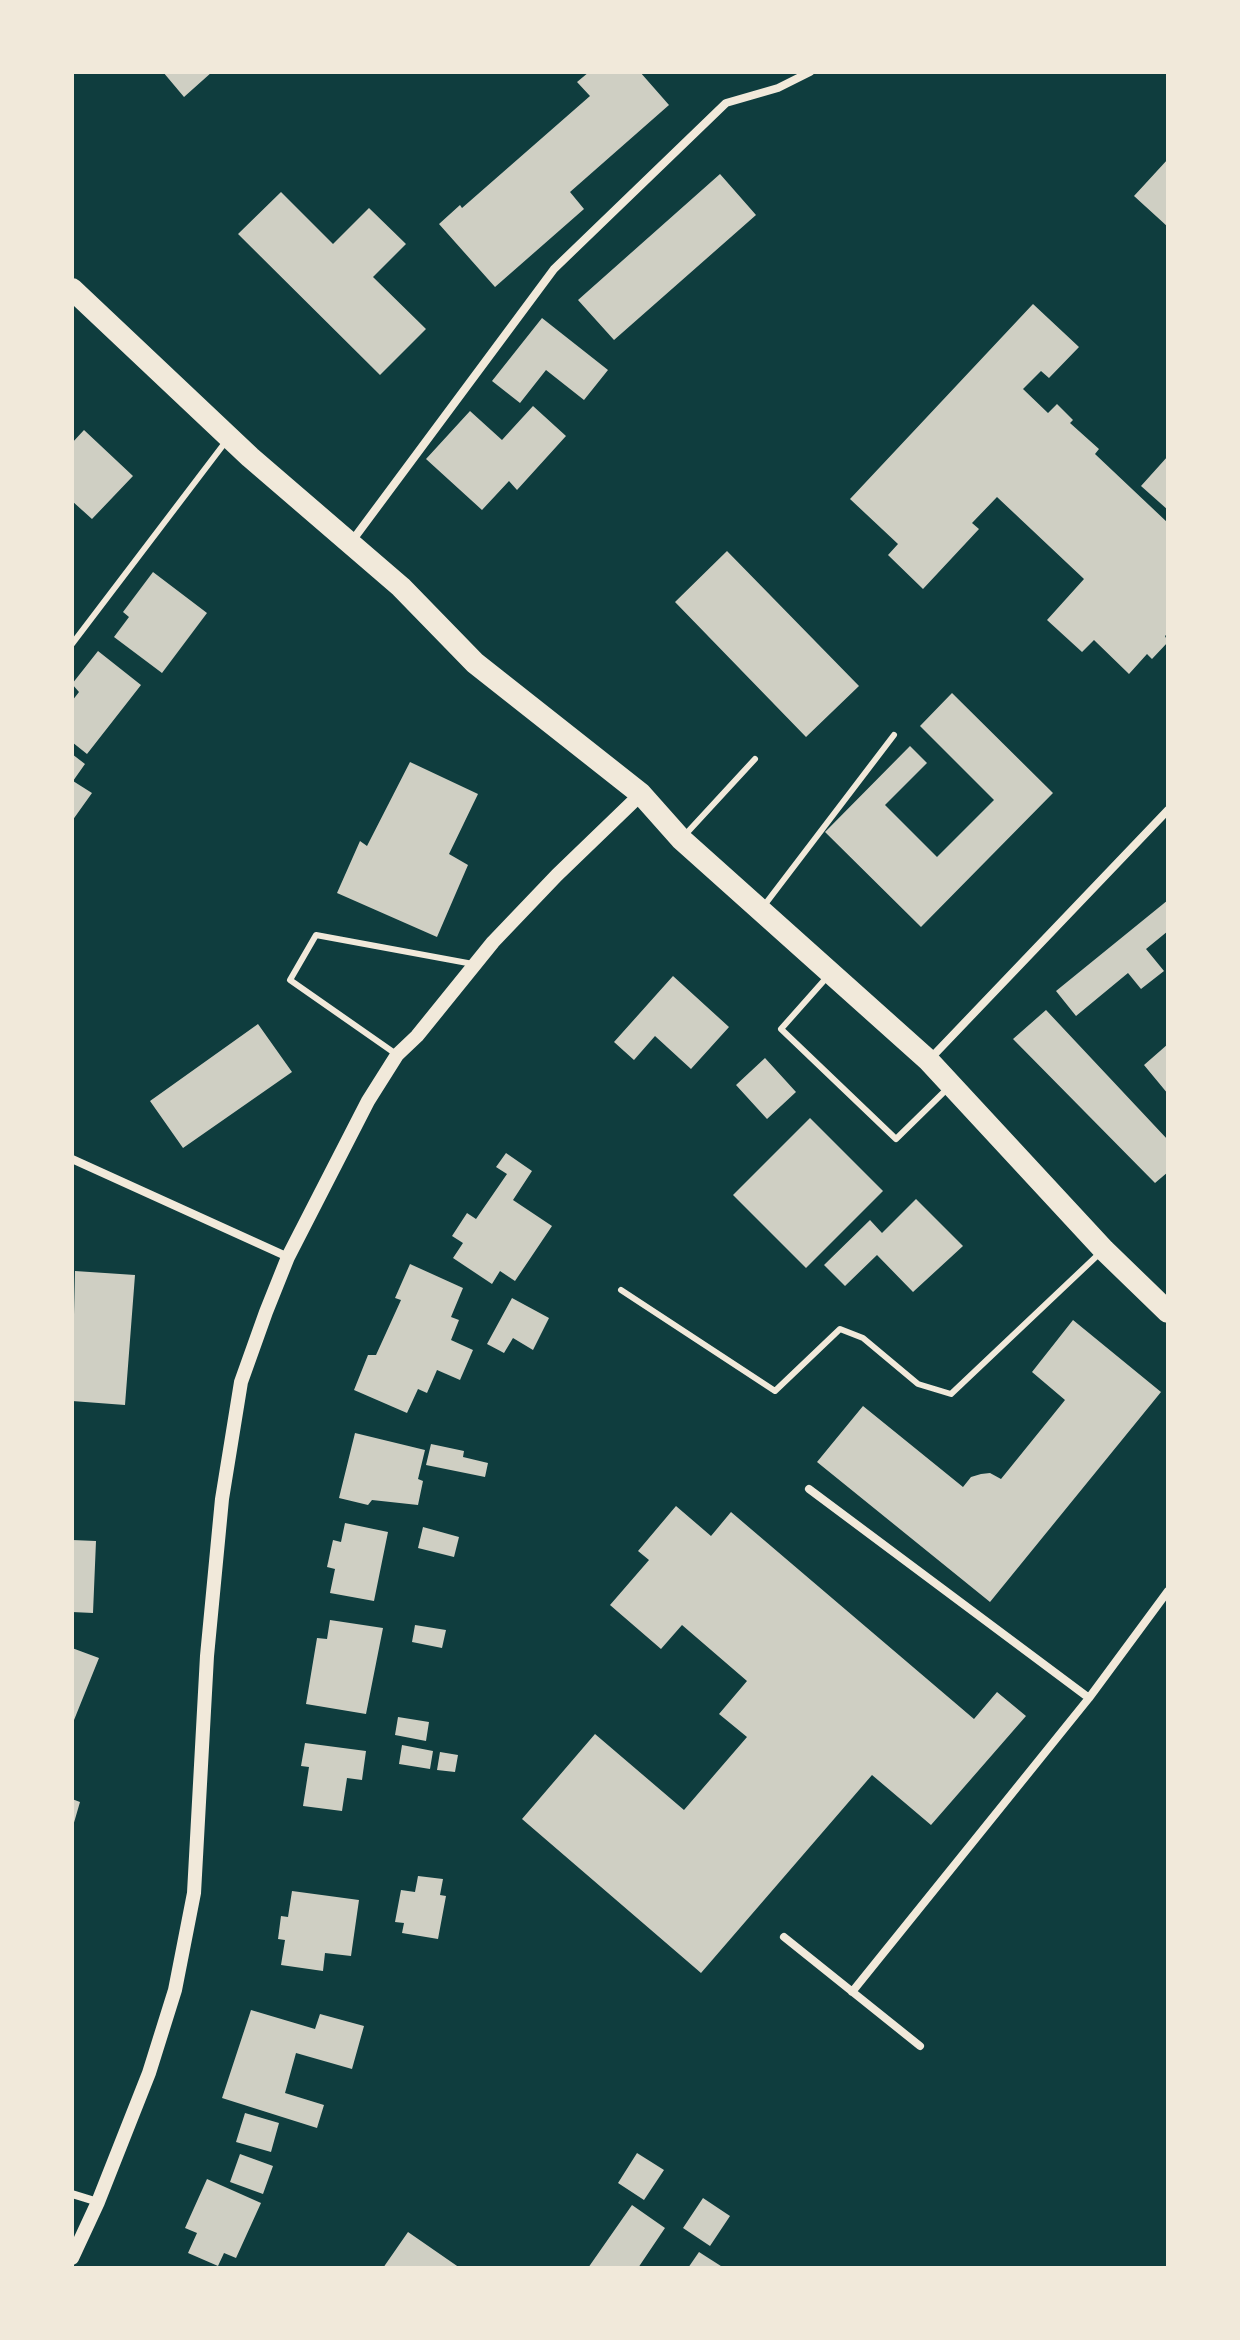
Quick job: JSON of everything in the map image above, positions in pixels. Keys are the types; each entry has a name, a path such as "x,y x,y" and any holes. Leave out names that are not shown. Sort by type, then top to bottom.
{"highway":[{"path":"72,289 230,437 401,587 475,663 641,794 681,839 928,1060 1104,1250 1168,1312"}],"street":[{"path":"351,543 554,269 726,103 778,88 810,72"},
{"path":"72,2258 98,2202 149,2073 175,1990 194,1893 207,1656 222,1499 241,1382 288,1257 368,1101 397,1055 417,1036 473,964 557,875 641,794"},
{"path":"928,1060 1168,810"},
{"path":"72,1159 288,1257"},
{"path":"809,1489 1089,1698"},
{"path":"852,1992 1089,1698 1168,1591"},
{"path":"784,1937 920,2046"},
{"path":"72,2194 98,2202"}],"lane":[{"path":"72,644 230,437"},
{"path":"760,910 894,735"},
{"path":"681,839 755,759"},
{"path":"397,1055 290,980 316,935 473,964"},
{"path":"830,973 781,1029 896,1139 951,1085"},
{"path":"621,1290 775,1391 840,1329 863,1338 918,1384 951,1394 1104,1250"}],"building":[{"path":"163,72 212,72 184,97"},
{"path":"589,72 640,72 669,105 570,192 584,209 495,287 439,224 460,205 462,208 590,96 577,82"},
{"path":"1168,159 1168,227 1134,196"},
{"path":"720,174 756,215 614,340 578,300"},
{"path":"281,192 333,244 369,208 406,244 373,277 426,329 380,375 238,234"},
{"path":"1033,304 1079,347 1049,378 1041,371 1023,389 1048,413 1057,404 1073,420 1070,423 1099,449 1095,454 1168,523 1168,633 1165,636 1168,642 1152,659 1147,654 1129,674 1094,640 1082,652 1047,620 1084,579 997,497 972,523 979,529 923,589 888,555 898,544 850,499"},
{"path":"542,318 608,370 584,400 546,370 520,403 492,381"},
{"path":"533,406 566,436 517,490 509,481 482,510 426,459 470,411 502,440"},
{"path":"84,430 133,476 92,519 72,501 72,443"},
{"path":"1168,456 1168,510 1141,486"},
{"path":"727,551 859,686 806,737 675,602"},
{"path":"153,572 207,613 162,673 114,637 129,617 123,612"},
{"path":"98,651 141,685 87,754 72,742 72,701 79,692 72,684"},
{"path":"952,693 1053,793 921,927 825,832 910,746 927,763 885,805 937,857 994,800 920,726"},
{"path":"72,754 85,764 73,781 92,793 72,821"},
{"path":"410,762 478,794 449,854 468,865 437,937 337,893 360,841 367,846"},
{"path":"1168,900 1168,931 1146,949 1164,971 1141,989 1128,973 1076,1016 1056,991"},
{"path":"673,976 729,1027 691,1069 655,1036 634,1060 614,1042"},
{"path":"1046,1010 1168,1140 1168,1172 1155,1183 1013,1039"},
{"path":"258,1024 292,1072 183,1148 150,1101"},
{"path":"1168,1044 1168,1094 1144,1065"},
{"path":"765,1058 796,1092 767,1119 736,1085"},
{"path":"810,1118 883,1191 806,1268 733,1195"},
{"path":"506,1153 532,1171 513,1200 552,1226 515,1281 500,1271 492,1284 453,1258 463,1243 452,1236 467,1213 476,1219 507,1174 496,1167"},
{"path":"916,1199 963,1246 913,1292 877,1255 845,1286 824,1265 870,1220 882,1233"},
{"path":"410,1264 463,1288 451,1317 459,1320 451,1340 473,1350 460,1380 437,1370 427,1393 418,1389 407,1413 354,1390 368,1355 376,1355 401,1300 395,1298"},
{"path":"75,1271 135,1275 125,1405 72,1401"},
{"path":"512,1298 549,1318 533,1350 513,1338 504,1353 487,1344"},
{"path":"1073,1320 1161,1392 990,1602 817,1462 863,1406 963,1487 971,1477 981,1474 990,1473 1001,1479 1065,1400 1032,1372"},
{"path":"355,1433 425,1450 418,1479 423,1481 418,1505 372,1500 368,1505 339,1498"},
{"path":"431,1444 464,1451 463,1457 488,1463 485,1477 426,1465"},
{"path":"676,1506 711,1536 731,1512 974,1719 997,1692 1026,1716 931,1825 872,1775 701,1973 522,1819 595,1734 684,1810 747,1737 719,1714 747,1681 682,1625 661,1649 610,1605 649,1560 638,1551"},
{"path":"345,1523 388,1532 374,1601 330,1593 335,1569 327,1567 333,1540 341,1542"},
{"path":"423,1527 459,1537 454,1557 418,1548"},
{"path":"72,1540 96,1541 93,1613 72,1612"},
{"path":"330,1620 383,1628 366,1714 306,1704 317,1638 327,1639"},
{"path":"415,1625 446,1630 442,1648 412,1642"},
{"path":"72,1648 99,1658 72,1725"},
{"path":"398,1717 429,1722 426,1741 395,1735"},
{"path":"305,1743 366,1751 362,1780 347,1778 342,1811 303,1806 309,1767 301,1766"},
{"path":"402,1745 433,1751 430,1769 399,1764"},
{"path":"440,1752 458,1755 455,1772 437,1770"},
{"path":"72,1799 80,1802 73,1826 72,1826"},
{"path":"418,1876 443,1879 440,1895 446,1896 438,1939 402,1933 404,1923 395,1922 401,1890 415,1892"},
{"path":"292,1891 359,1900 351,1956 325,1953 323,1971 281,1965 285,1940 278,1939 281,1916 288,1917"},
{"path":"251,2010 315,2029 320,2014 364,2026 352,2069 296,2053 285,2093 324,2105 317,2128 222,2098"},
{"path":"245,2113 279,2123 271,2152 236,2142"},
{"path":"637,2153 664,2170 644,2200 618,2183"},
{"path":"240,2154 273,2166 263,2194 230,2182"},
{"path":"207,2179 261,2203 236,2258 224,2253 218,2266 188,2253 197,2233 185,2228"},
{"path":"703,2198 730,2216 710,2246 683,2228"},
{"path":"632,2205 665,2228 638,2268 588,2268"},
{"path":"408,2232 460,2268 383,2268"},
{"path":"699,2252 724,2268 688,2268"}]}
